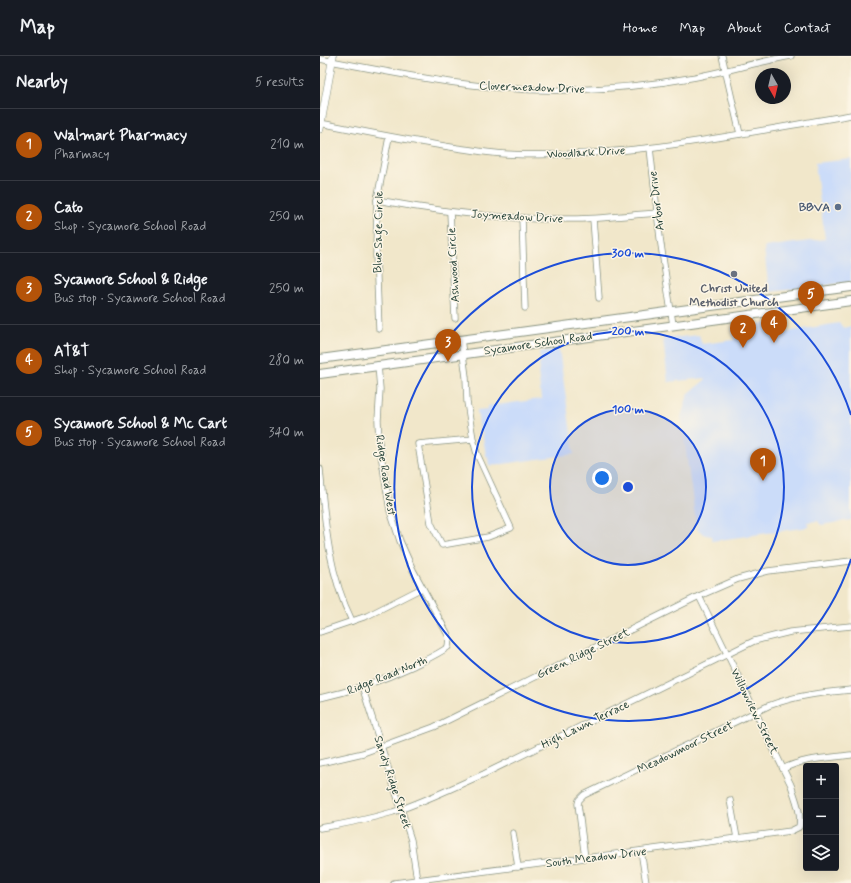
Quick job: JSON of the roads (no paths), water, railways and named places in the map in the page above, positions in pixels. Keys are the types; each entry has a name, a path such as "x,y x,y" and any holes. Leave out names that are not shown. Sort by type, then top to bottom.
{"main road":[{"name":"Sycamore School Road","path":"320,359 851,287"},
{"path":"776,296 779,312"},
{"name":"Sycamore School Road","path":"320,374 851,301"},
{"path":"580,323 582,337"}],"street":[{"path":"722,56 740,134"},
{"name":"Clovermeadow Drive","path":"320,59 332,59 404,75 454,83 488,87 545,90 589,89 650,84 689,78 791,56"},
{"path":"320,125 332,59"},
{"name":"Woodlark Drive","path":"320,125 422,143 505,154 557,154 623,151 650,148 851,115"},
{"name":"Blue Sage Circle","path":"379,329 376,254 377,200 389,137"},
{"name":"Arbor Drive","path":"650,148 657,212 673,325"},
{"name":"Joymeadow Drive","path":"377,200 450,212 522,218 571,219 657,212"},
{"name":"Ashwood Circle","path":"450,212 455,318"},
{"path":"522,218 525,308"},
{"path":"593,218 599,298"},
{"path":"461,339 473,439 486,476 511,528 488,537 442,545 431,523 418,444 473,439"},
{"name":"Ridge Road West","path":"378,365 380,389 378,420 390,510 400,542 422,588 447,633 449,643"},
{"path":"320,469 325,523 331,563 342,601 352,621"},
{"name":"Green Ridge Street","path":"320,763 382,747 434,727 699,596 738,579 768,571 851,560"},
{"path":"320,632 388,606 422,588"},
{"name":"Willowview Street","path":"699,596 791,785 797,805 800,824 797,829"},
{"name":"High Lawn Terrace","path":"320,828 376,817 440,794 484,774 754,641 777,635 851,626"},
{"name":"Ridge Road North","path":"320,698 362,686 397,673 443,651 448,647 449,643"},
{"name":"Sandy Ridge Street","path":"362,686 402,808 411,840 417,880"},
{"name":"Meadowmoor Street","path":"585,858 578,804 579,800 584,795 755,712 788,698 851,690"},
{"path":"783,769 793,763 851,755"},
{"path":"730,800 737,838"},
{"name":"South Meadow Drive","path":"394,883 797,829"},
{"path":"513,833 518,867"},
{"path":"641,851 646,883"}],"place":[{"name":"BBVA","path":"838,207"},
{"name":"Christ United Methodist Church","path":"734,274"},
{"name":"Sycamore School & Mc Cart","path":"811,314"},
{"name":"AT&T","path":"774,343"},
{"name":"Cato","path":"743,348"},
{"name":"Sycamore School & Ridge","path":"448,362"},
{"name":"Walmart Pharmacy","path":"763,481"}]}
